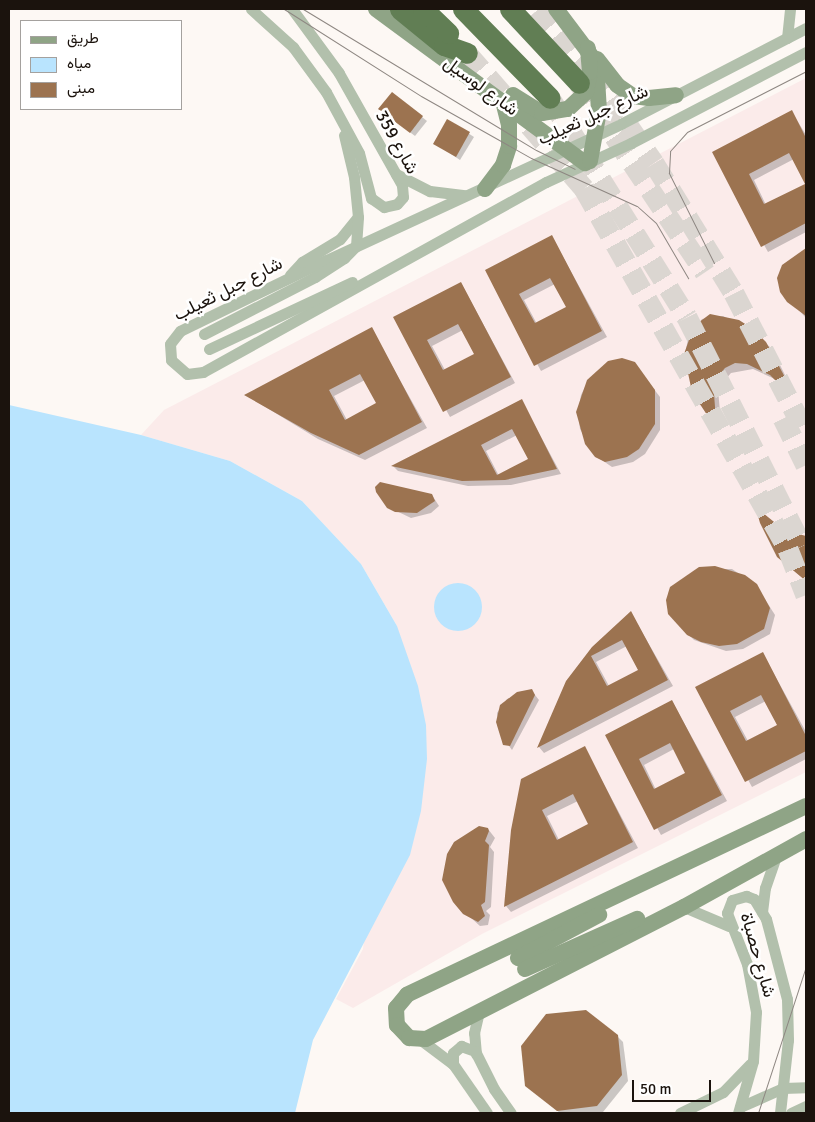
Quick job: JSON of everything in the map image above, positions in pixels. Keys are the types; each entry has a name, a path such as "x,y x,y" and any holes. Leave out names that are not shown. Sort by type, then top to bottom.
{"highway":[{"path":"400,9 444,45 467,53 423,9"},
{"name":"شارع لوسيل","path":"463,9 550,98"},
{"path":"510,9 579,84"}],"street":[{"name":"شارع 359","path":"251,9 293,47 318,80 359,153 371,198 380,205 390,206 403,196 402,185 339,73 292,9"},
{"name":"شارع لوسيل","path":"376,9 565,148 588,162"},
{"path":"556,9 625,91 649,98 676,95"},
{"path":"787,38 790,9"},
{"name":"شارع جبل ثعيلب","path":"806,28 594,136 565,148 478,192 356,246 180,331 172,339 169,349 174,364 187,374 203,372 588,162 806,52"},
{"path":"408,32 482,73 533,110 542,112 568,108 586,92 590,72 588,48"},
{"path":"588,48 596,62 599,82 599,111 588,162"},
{"path":"393,172 430,191 478,192 504,165 509,146 509,125 503,102"},
{"path":"204,334 322,272 356,246 358,217 354,177 340,119"},
{"path":"289,278 302,262 340,240 358,217"},
{"path":"209,349 448,237"},
{"path":"806,806 744,838 521,964 750,868 806,839"},
{"path":"487,1113 453,1064 420,1040 404,1035 397,1026 396,1008 407,995 744,838"},
{"path":"762,912 765,888 776,856"},
{"path":"420,1040 479,1012 684,906 750,868"},
{"name":"شارع حصباة","path":"739,1110 753,1061 756,1012 747,964 729,926 729,906 739,896 754,900 762,912 777,952 787,999 788,1040 780,1113"},
{"path":"684,906 729,926"},
{"path":"476,1054 474,1033 479,1012"},
{"path":"453,1064 453,1053 461,1046 472,1048 494,1089 511,1113"},
{"path":"680,1113 698,1111 731,1085 753,1061"},
{"path":"739,1110 783,1088 806,1088"},
{"path":"792,1113 806,1106"}],"shaded area":[{"path":"806,78 806,772 482,934 353,1008 336,999 363,949 397,626 361,564 302,501 230,461 141,435 164,410"}],"water":[{"path":"9,405 141,435 230,461 302,501 361,564 397,626 418,686 426,725 427,759 421,811 410,855 313,1040 295,1113 9,1113"},
{"path":"458,583 467,585 475,590 480,598 482,607 480,616 475,624 467,629 458,631 449,629 441,624 436,616 434,607 436,598 441,590 449,585"}],"building":[{"path":"392,92 423,116 410,133 378,109"},
{"path":"792,110 806,138 806,223 761,247 712,152","holes":["789,153 805,184 764,204 749,174"]},
{"path":"447,119 470,132 456,157 433,144"},
{"path":"552,235 602,331 534,366 485,270","holes":["550,278 566,307 535,323 519,294"]},
{"path":"806,248 806,316 787,302 780,292 777,278 782,265"},
{"path":"461,282 511,377 443,412 393,317","holes":["458,324 474,354 443,370 427,340"]},
{"path":"710,314 739,320 753,329 766,342 788,383 781,386 770,375 747,364 735,363 725,368 713,382 716,419 711,421 692,392 684,354 694,326"},
{"path":"372,327 422,422 359,455 311,433 244,395","holes":["360,374 376,403 345,420 329,390"]},
{"path":"622,358 635,362 655,390 655,424 639,449 627,457 605,462 595,457 585,444 576,412 587,380 608,361"},
{"path":"522,399 557,469 505,480 462,481 391,466","holes":["512,429 528,459 497,475 481,445"]},
{"path":"380,482 432,494 435,501 417,513 395,512 387,508 376,492 375,487"},
{"path":"763,513 784,530 806,536 806,581 777,557 760,523 758,516"},
{"path":"715,566 745,575 757,584 770,608 764,629 737,644 719,646 701,642 687,635 668,614 666,600 670,587 699,567"},
{"path":"631,611 668,680 537,748 566,681 592,647","holes":["622,640 638,670 607,686 591,656"]},
{"path":"763,652 806,736 806,751 745,782 695,687","holes":["761,695 777,725 746,741 730,711"]},
{"path":"532,689 535,695 510,746 503,745 496,722 500,705 517,692"},
{"path":"672,700 722,795 654,830 605,735","holes":["670,743 685,773 654,789 639,759"]},
{"path":"585,746 633,842 504,907 511,830 521,779","holes":["573,794 588,824 557,840 542,810"]},
{"path":"479,826 488,828 489,831 485,841 489,845 485,902 481,905 485,916 478,922 463,914 453,902 442,880 447,854 454,842"},
{"path":"586,1010 618,1035 622,1075 597,1106 557,1111 525,1086 521,1046 546,1014"}],"tunnel":[{"path":"538,9 592,73 654,163 734,293 806,433"},
{"path":"467,53 584,188 788,549 806,595"},
{"path":"579,83 705,272"},
{"path":"550,98 687,317 802,546"},
{"path":"783,418 806,465"}],"tram line":[{"path":"284,9 421,96 531,158 637,206 656,223 688,278"},
{"path":"303,9 536,150 575,169"},
{"path":"714,263 669,173 670,151 687,132 806,71"},
{"path":"758,1113 806,966"}]}
